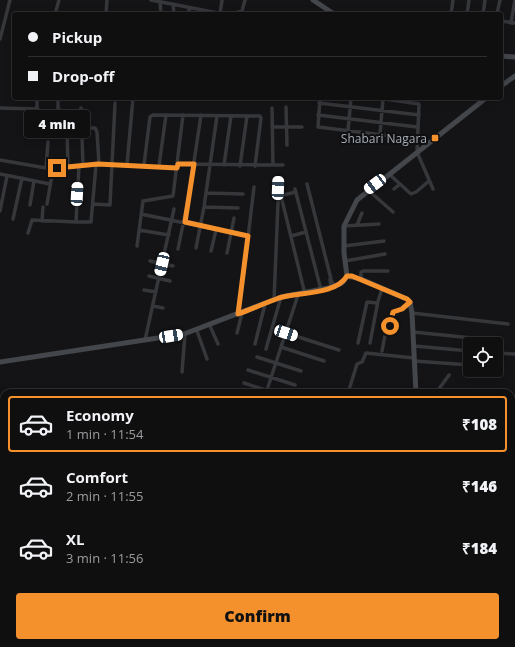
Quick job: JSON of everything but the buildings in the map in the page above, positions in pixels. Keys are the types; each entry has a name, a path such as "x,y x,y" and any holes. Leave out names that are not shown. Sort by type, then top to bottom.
{"street":[{"path":"0,40 10,0"},
{"path":"56,12 59,0"},
{"path":"106,12 107,0"},
{"path":"152,0 204,12"},
{"path":"222,0 222,12"},
{"path":"238,12 242,11 245,0"},
{"path":"313,0 331,12"},
{"path":"451,12 453,0"},
{"path":"467,12 469,0"},
{"path":"483,12 485,0"},
{"path":"497,12 500,0"},
{"path":"503,21 513,23 515,0"},
{"path":"160,1 161,12"},
{"path":"173,4 174,12"},
{"path":"0,19 5,20"},
{"path":"503,56 515,57"},
{"path":"503,85 515,76"},
{"path":"37,100 37,109"},
{"path":"58,100 58,110"},
{"path":"127,165 133,100"},
{"path":"320,100 318,128 416,139"},
{"path":"348,131 352,100"},
{"path":"380,134 382,100"},
{"path":"401,100 419,104"},
{"path":"418,100 419,115 416,139 417,152 433,189"},
{"path":"0,362 186,334 274,300 333,287 342,283 347,276 344,226 357,200 483,100"},
{"path":"93,204 110,205 115,103"},
{"path":"319,103 419,115"},
{"path":"286,107 286,145"},
{"path":"0,108 37,109 43,113 58,110 62,111 64,128 92,127 96,129 97,165 91,222 30,221 28,234"},
{"path":"76,222 81,166 81,108"},
{"path":"272,108 273,165"},
{"path":"159,166 166,115"},
{"path":"137,246 143,201 173,197 183,115"},
{"path":"144,165 151,116 201,115 247,116 261,118 255,166"},
{"path":"178,249 185,222 201,115"},
{"path":"318,115 417,127"},
{"path":"196,248 204,207 217,116"},
{"path":"224,165 231,116"},
{"path":"240,166 247,116"},
{"path":"272,128 302,127"},
{"path":"68,128 68,167"},
{"path":"46,168 48,142"},
{"path":"0,160 46,168 97,165 283,165"},
{"path":"0,174 50,184"},
{"path":"389,174 413,194 429,181"},
{"path":"47,204 52,175"},
{"path":"0,211 7,176"},
{"path":"13,219 22,178"},
{"path":"274,300 280,196 279,179"},
{"path":"30,205 34,181"},
{"path":"307,184 333,287"},
{"path":"394,189 400,184"},
{"path":"237,333 254,186"},
{"path":"368,190 393,212"},
{"path":"280,196 295,191 321,290"},
{"path":"206,193 243,194"},
{"path":"280,196 305,294"},
{"path":"42,221 43,207"},
{"path":"204,207 238,208"},
{"path":"145,340 174,209"},
{"path":"357,225 362,213"},
{"path":"141,214 248,236"},
{"path":"227,253 234,218"},
{"path":"344,226 379,224"},
{"path":"139,230 169,235"},
{"path":"211,251 216,230"},
{"path":"291,236 306,232"},
{"path":"344,246 384,241"},
{"path":"345,261 385,254"},
{"path":"150,261 173,266"},
{"path":"361,279 361,272 363,271 388,271"},
{"path":"149,276 170,281"},
{"path":"347,276 361,279 407,299 410,302 412,313 416,389"},
{"path":"370,343 377,303 382,289"},
{"path":"144,290 156,292"},
{"path":"268,389 298,295"},
{"path":"266,349 281,298"},
{"path":"358,343 367,302 377,303"},
{"path":"382,351 386,330 390,326 393,312 402,309 410,302"},
{"path":"255,344 265,304"},
{"path":"153,306 163,308"},
{"path":"412,313 508,324"},
{"path":"210,326 218,344"},
{"path":"197,331 208,359"},
{"path":"413,332 463,337"},
{"path":"286,333 339,350"},
{"path":"182,372 186,334"},
{"path":"414,346 463,350"},
{"path":"281,347 324,361"},
{"path":"349,389 357,364 362,362 366,353 463,364"},
{"path":"503,353 515,354"},
{"path":"257,357 301,371"},
{"path":"248,370 295,385"},
{"path":"439,389 449,375"},
{"path":"244,383 259,389"}],"place":[{"name":"Shabari Nagara","path":"435,138"}],"route":[{"path":"57,168 98,164 144,165 177,168 178,164 194,164 185,222 248,236 238,314 281,298 333,287 342,283 347,276 352,276 407,299 410,302 402,309 395,310 393,312 390,326"}]}
